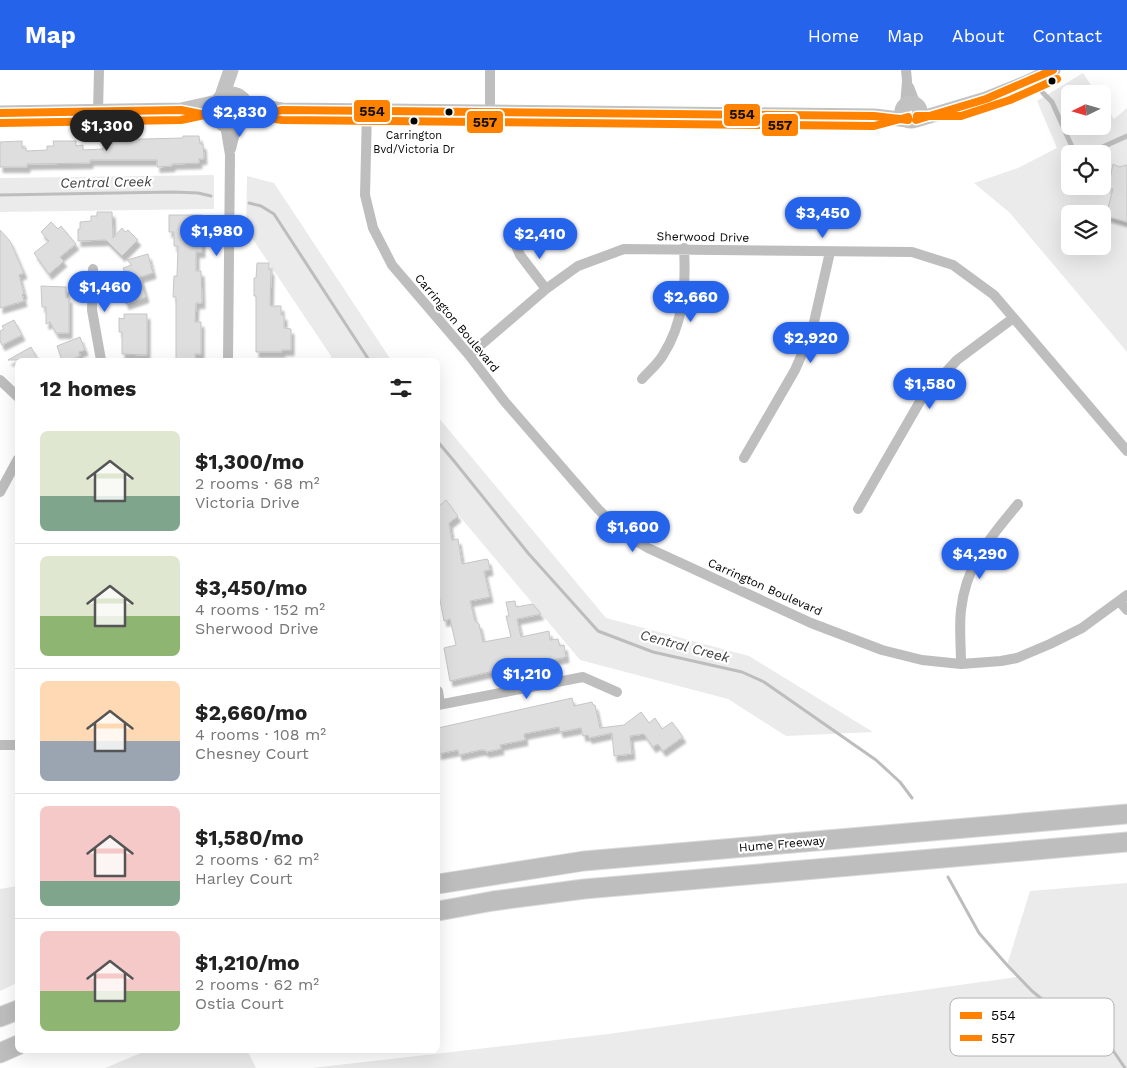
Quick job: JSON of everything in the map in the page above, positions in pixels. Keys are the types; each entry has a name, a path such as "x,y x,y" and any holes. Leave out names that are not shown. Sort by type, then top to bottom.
{"highway":[{"name":"Hume Freeway","path":"440,884 584,862 1127,814"},
{"path":"440,911 584,889 1127,842"},
{"path":"0,1017 15,1011"},
{"path":"0,1053 15,1046"}],"street":[{"path":"98,112 99,70"},
{"path":"228,358 231,122 215,107 232,70"},
{"path":"231,122 247,115 232,70"},
{"path":"490,70 490,112"},
{"path":"906,70 911,111"},
{"path":"0,113 180,110 220,99 227,94 242,100 282,110 874,116 958,106 986,99 1053,70"},
{"path":"180,110 231,122 282,110"},
{"name":"Carrington Boulevard","path":"366,111 365,195 372,228 392,265 469,355 505,402 598,509 621,532 648,548 811,623 882,650 922,660 961,664 1017,658 1082,628 1125,597"},
{"path":"517,236 517,248 520,255 546,289"},
{"path":"642,379 663,356 677,328 684,301 686,276 684,248"},
{"name":"Sherwood Drive","path":"469,355 546,289 578,266 624,249 684,248 912,252 953,265 994,295 1012,319 1127,452"},
{"path":"744,458 795,370 802,354 812,330 830,252"},
{"path":"93,269 92,310 101,358"},
{"path":"858,509 922,398 957,360 1012,319"},
{"path":"0,380 15,394"},
{"path":"0,492 15,464"},
{"path":"961,664 961,610 968,574 987,542 1018,504"},
{"path":"1125,597 1127,610"},
{"path":"440,705 583,677 617,692"},
{"path":"0,745 15,745"}],"lane":[{"path":"1034,79 1043,93 1052,102 1071,145"},
{"path":"1107,145 1127,136"}],"shaded area":[{"path":"1083,73 1091,85 1063,85"},
{"path":"1061,86 1061,135 1111,135 1111,114 1114,119 1127,108 1127,352 1010,213 974,183 1018,168 1057,148 1037,101"},
{"path":"227,101 235,101 240,106 238,117 227,119 222,114 222,106"},
{"path":"214,175 214,209 0,212 0,178"},
{"path":"247,176 274,183 390,358 331,358 246,229"},
{"path":"440,419 606,618 749,656 873,732 786,736 728,699 580,660 446,500 440,505"},
{"path":"1127,883 1127,1068 312,1068 608,1034 1017,977 1007,965 1030,891"},
{"path":"15,886 15,984 0,991 0,889"},
{"path":"141,1053 248,1053 256,1068 105,1068"}],"building":[{"path":"183,136 199,136 200,144 203,144 204,159 199,159 199,163 172,164 172,166 157,167 157,160 90,160 90,163 27,164 27,167 0,167 0,142 22,141 22,148 26,148 26,151 47,150 47,146 54,146 53,141 76,141 76,146 83,145 83,150 103,149 103,140 183,138"},
{"path":"1113,164 1119,167 1127,165 1127,222 1111,217 1111,205 1109,205 1113,189 1111,189"},
{"path":"97,212 112,212 113,238 122,228 125,232 128,230 138,240 122,256 106,240 78,241 80,222 91,221 91,216 97,216"},
{"path":"169,215 202,215 202,252 196,252 196,271 201,271 202,303 196,303 195,322 201,322 201,354 195,354 195,358 176,358 176,297 173,297 174,276 177,276 178,246 174,246 174,232 169,232"},
{"path":"51,222 58,229 61,226 76,244 60,257 64,261 49,274 34,253 49,241 41,232"},
{"path":"0,230 10,241 24,273 19,275 24,301 0,308"},
{"path":"148,254 153,273 140,277 146,297 126,304 123,295 119,296 116,286 128,283 123,268 132,265 127,260"},
{"path":"257,263 269,263 269,270 271,270 270,306 281,306 281,315 284,315 284,328 291,329 291,350 256,352 256,296 254,296 254,278 256,278"},
{"path":"41,286 66,287 66,298 69,297 69,333 56,333 50,322 46,324 46,307 42,307"},
{"path":"124,314 147,314 147,355 122,354 122,332 119,332 119,318 124,319"},
{"path":"14,320 22,335 2,345 0,331 4,329 2,326"},
{"path":"80,337 85,350 79,352 80,356 74,358 61,358 57,346"},
{"path":"31,347 37,358 15,358 15,360 8,360"},
{"path":"446,500 458,516 449,523 452,540 458,539 462,564 488,560 490,570 484,571 490,597 470,601 475,621 479,624 483,642 511,637 506,616 509,616 506,602 515,601 516,607 533,604 541,614 517,619 521,637 549,631 550,640 558,639 560,646 564,645 566,657 542,662 542,660 450,681 444,648 456,645 450,619 444,621 440,600 440,505"},
{"path":"572,698 574,706 592,702 595,705 600,728 624,725 641,712 649,723 655,718 662,729 672,722 683,737 663,751 658,744 653,747 644,734 630,736 632,754 614,756 612,733 589,738 588,735 583,736 581,728 560,732 559,727 524,734 525,740 500,745 501,749 486,752 485,750 480,750 459,755 458,750 440,754 440,728"}],"waterway":[{"name":"Central Creek","path":"0,195 173,192 198,193 211,196"},
{"name":"Central Creek","path":"249,203 261,206 274,214 368,358"},
{"name":"Central Creek","path":"440,444 528,553 598,631 653,652 742,672 764,682 876,760 900,782 912,798"},
{"name":"Central Creek","path":"948,877 979,933 1007,965 1041,998"},
{"name":"Central Creek","path":"1114,1052 1125,1068"}],"transit line":[{"name":"554","path":"916,120 986,99 1053,70"},
{"name":"557","path":"917,116 961,116 1010,100 1057,79"},
{"name":"554","path":"0,113 181,110 216,117"},
{"name":"554","path":"244,119 282,110 874,116 908,120"},
{"name":"557","path":"0,123 181,120 219,112"},
{"name":"557","path":"244,114 282,120 874,126 908,117"}],"place":[{"name":"Carrington Bvd/Victoria Dr","path":"414,121"}]}
